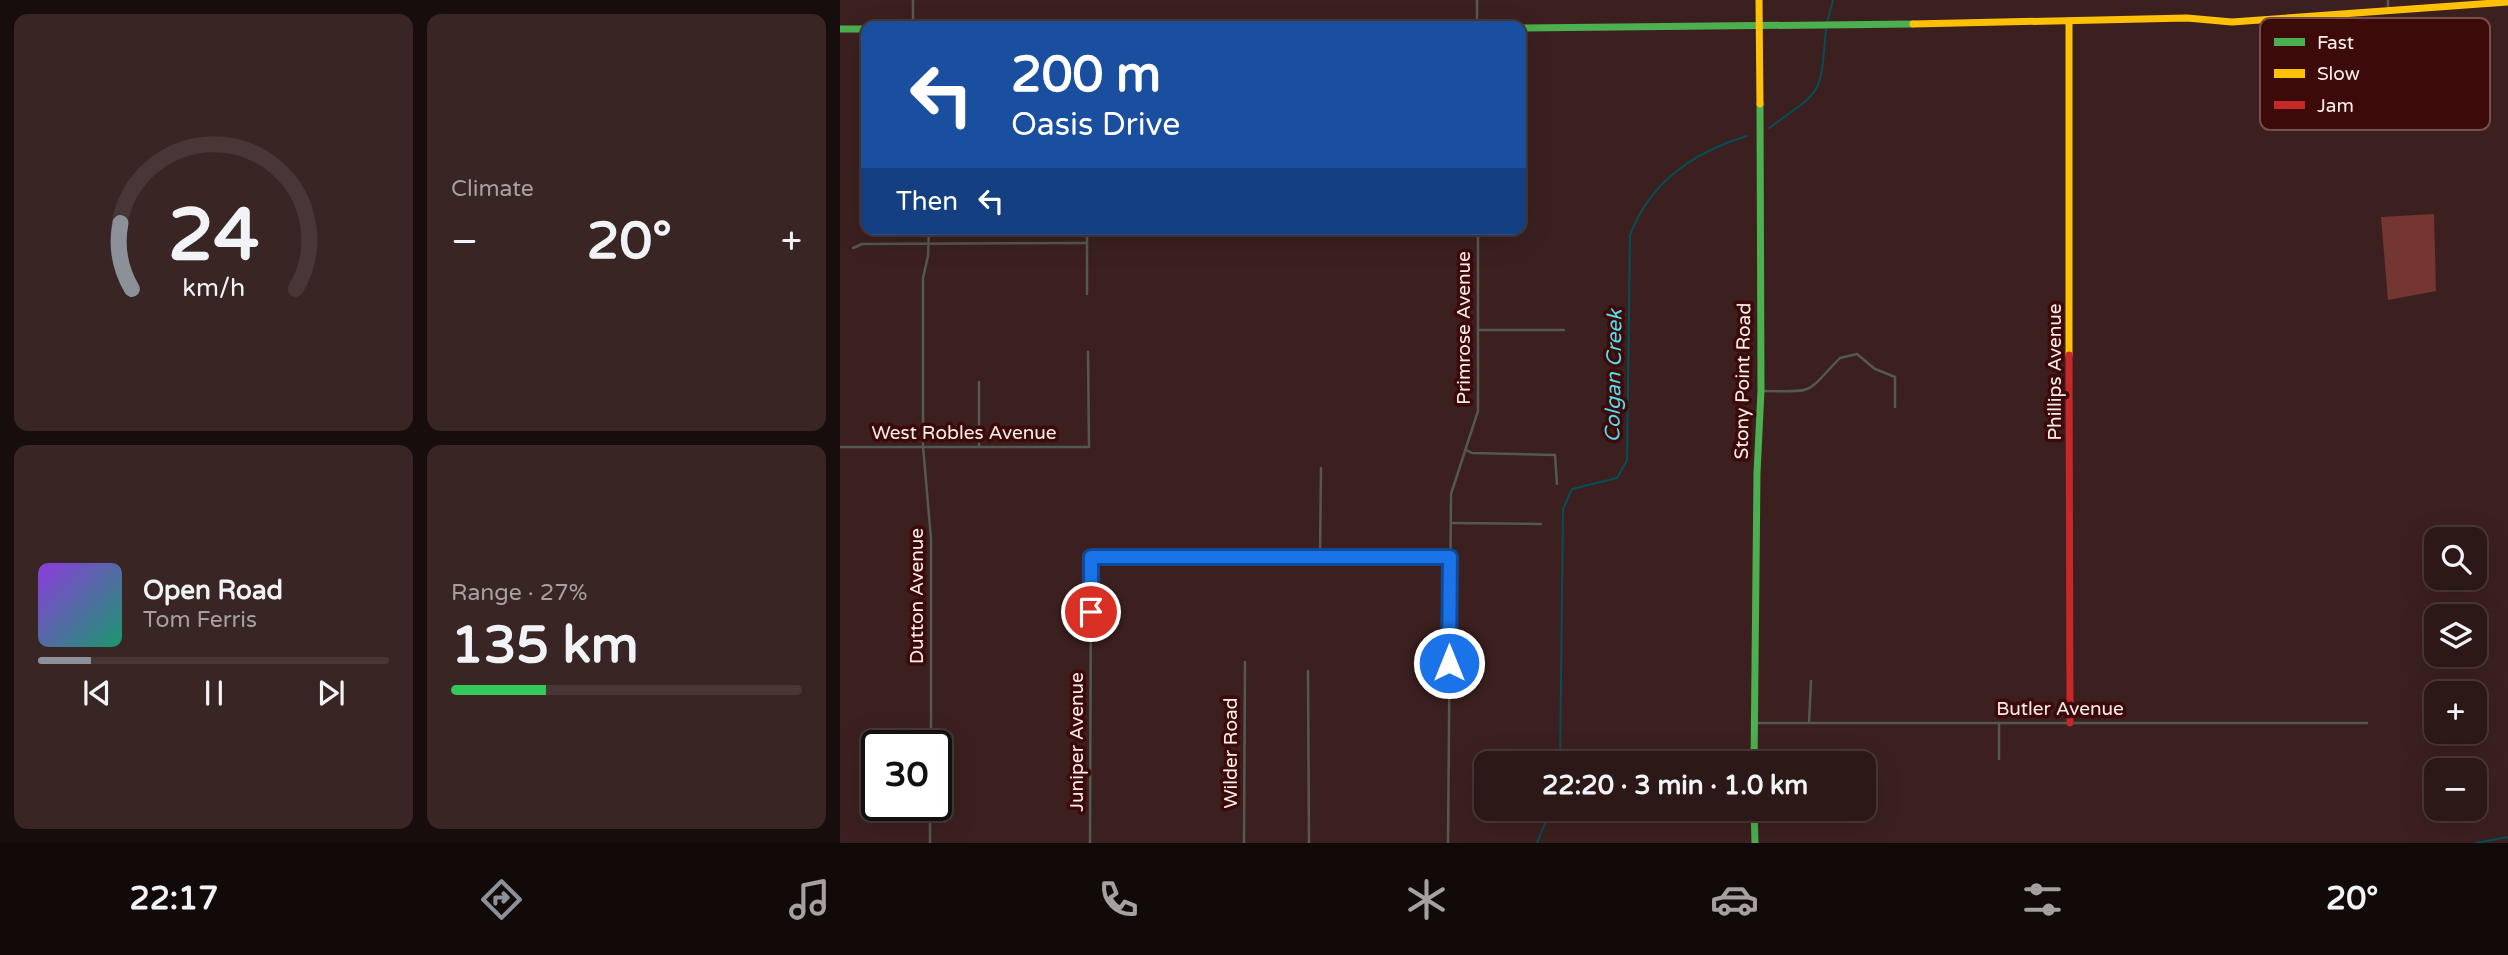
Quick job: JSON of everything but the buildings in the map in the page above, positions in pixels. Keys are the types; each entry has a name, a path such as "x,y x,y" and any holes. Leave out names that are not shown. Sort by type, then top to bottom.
{"main road":[{"name":"Stony Point Road","path":"1754,751 1757,473 1761,391 1759,0"},
{"path":"2289,18 2508,2"},
{"path":"1526,28 1834,26 2187,18 2232,22 2260,20"},
{"name":"Phillips Avenue","path":"2069,20 2070,723"},
{"path":"840,29 861,29"},
{"path":"1754,821 1755,843"}],"street":[{"path":"913,0 913,21"},
{"path":"1477,0 1477,21"},
{"path":"2388,0 2388,11"},
{"name":"Dutton Avenue","path":"929,235 923,278 923,446 932,539 931,730"},
{"path":"1087,235 1087,293"},
{"name":"Primrose Avenue","path":"1448,843 1451,494 1478,411 1478,235"},
{"path":"853,248 862,244 1087,243"},
{"path":"1478,330 1564,330"},
{"name":"West Robles Avenue","path":"840,447 1088,447 1088,352"},
{"path":"1761,391 1808,390 1821,381 1840,358 1857,354 1875,369 1895,377 1895,407"},
{"path":"979,382 979,446"},
{"path":"1466,450 1472,453 1555,455 1557,484"},
{"path":"1321,468 1320,556 1450,557"},
{"path":"1451,523 1541,524"},
{"name":"Juniper Avenue","path":"1090,843 1091,557 1320,556"},
{"name":"Wilder Road","path":"1244,843 1245,662"},
{"path":"1308,671 1309,843"},
{"path":"1809,723 1811,681"},
{"name":"Butler Avenue","path":"1754,723 2367,723"},
{"path":"1999,723 1999,759"},
{"path":"930,821 930,843"}],"shaded area":[{"path":"2434,214 2436,291 2388,300 2381,217"}],"waterway":[{"name":"Colgan Creek","path":"1827,23 1833,0"},
{"name":"Colgan Creek","path":"1769,128 1800,106 1816,89 1820,79 1826,29"},
{"name":"Colgan Creek","path":"1560,751 1563,509 1572,489 1617,478 1627,460 1630,235 1649,199 1676,172 1709,151 1747,136"},
{"name":"Colgan Creek","path":"1537,843 1546,821"},
{"path":"2476,843 2508,837"}],"traffic: fast":[{"path":"1526,28 1913,24"},
{"path":"840,29 861,29"},
{"path":"1754,751 1757,473 1761,391 1760,104"},
{"path":"1754,821 1755,843"}],"traffic: slow":[{"path":"1759,0 1760,104"},
{"path":"2287,18 2508,2"},
{"path":"1913,24 2187,18 2232,22 2260,20"},
{"path":"2069,21 2069,355"}],"traffic: jam":[{"path":"2069,355 2070,723"}],"route":[{"path":"1091,612 1091,557 1450,557 1449,663"}]}
